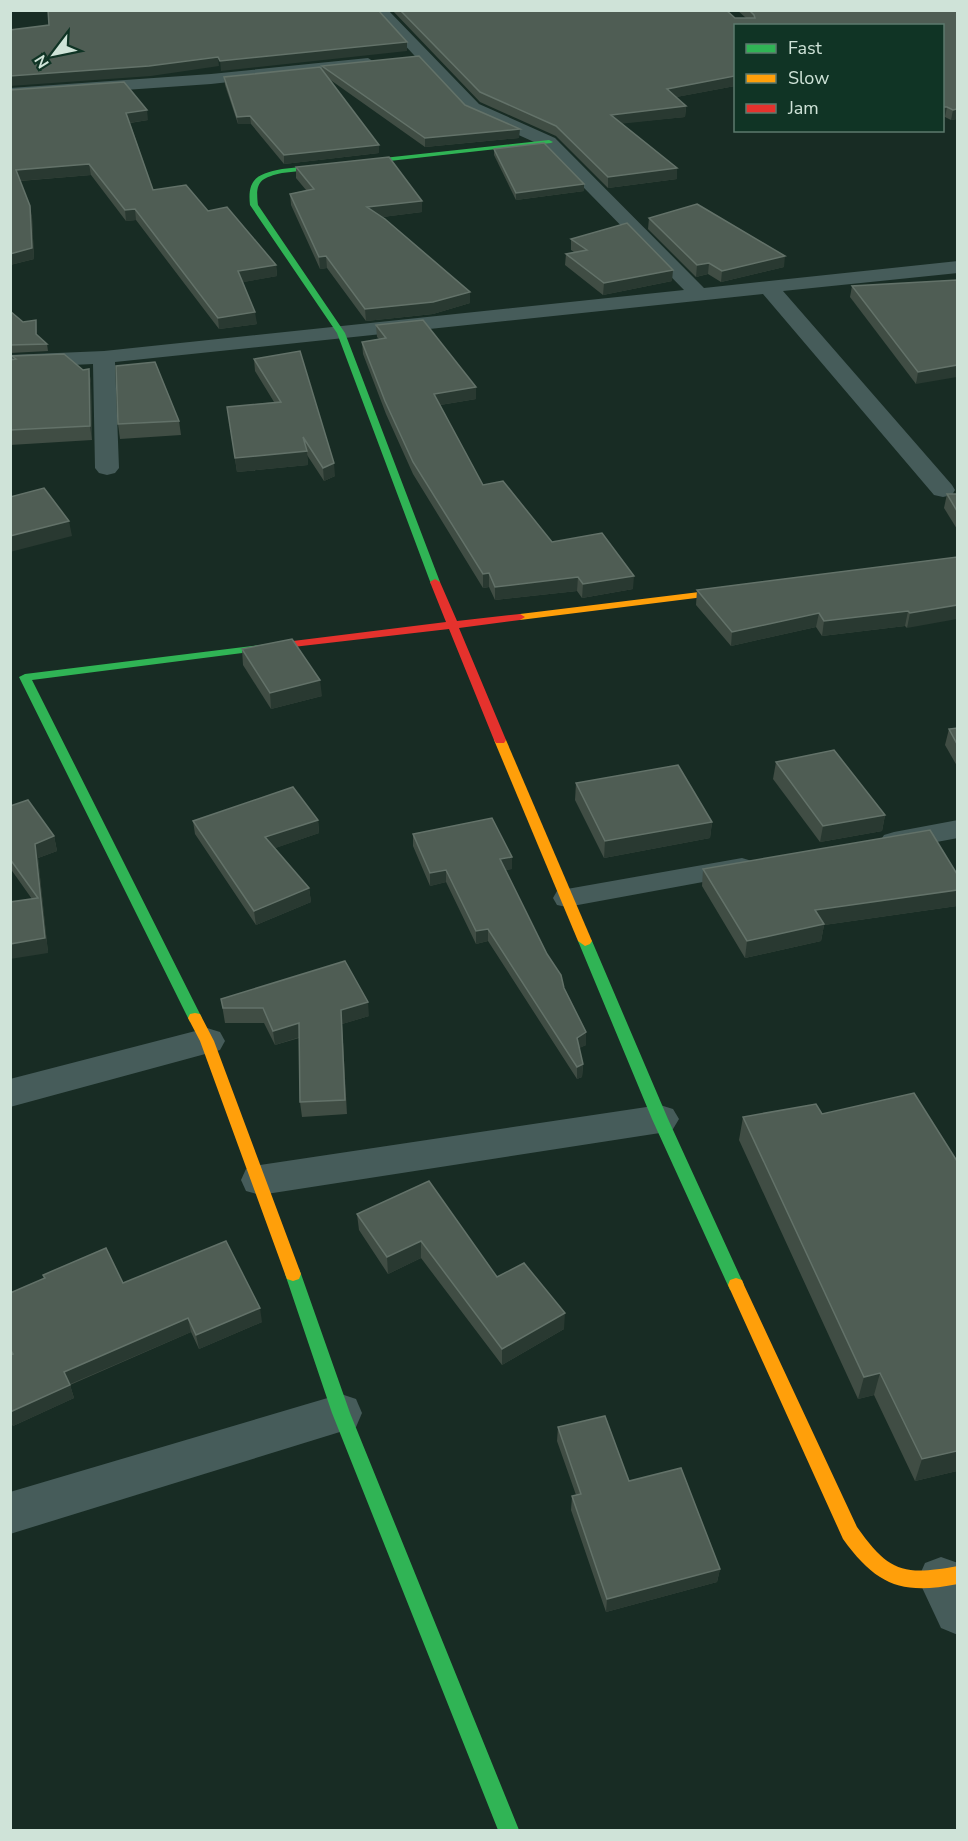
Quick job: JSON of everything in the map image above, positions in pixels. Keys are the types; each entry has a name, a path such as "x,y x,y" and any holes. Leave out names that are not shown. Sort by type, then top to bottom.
{"street":[{"path":"379,10 473,108 549,142 699,294"},
{"path":"10,93 211,79 423,57"},
{"path":"549,142 282,171 269,174 252,184 250,191 254,205 341,333 451,624 660,1119 850,1533 867,1560 885,1575 952,1589"},
{"path":"10,362 104,357 957,267"},
{"path":"768,287 943,490"},
{"path":"104,357 106,468"},
{"path":"509,1830 341,1413 260,1180 207,1041 25,677 749,588"},
{"path":"10,1093 207,1041"},
{"path":"260,1180 660,1119"},
{"path":"10,1513 341,1413"}],"lane":[{"path":"866,845 957,829"},
{"path":"567,898 762,864"}],"building":[{"path":"48,10 378,10 407,42 220,61 218,57 149,66 10,76 10,30 49,25"},
{"path":"400,10 726,10 735,18 755,18 749,10 957,10 957,109 953,110 944,107 944,24 734,24 734,76 667,89 686,106 611,115 677,168 608,177 556,126 480,92"},
{"path":"419,56 465,105 520,129 425,138 322,66"},
{"path":"320,67 379,145 284,155 250,116 237,117 224,77"},
{"path":"124,82 147,110 126,113 153,190 186,185 208,211 227,207 276,265 238,271 255,312 218,318 135,209 125,210 89,164 16,170 30,206 32,248 10,254 10,90"},
{"path":"544,143 584,184 516,193 494,149"},
{"path":"389,157 422,201 367,207 385,219 470,292 433,302 365,309 326,256 319,257 290,194 314,189 296,167"},
{"path":"697,204 785,256 722,271 709,263 697,265 649,218"},
{"path":"627,223 673,270 604,283 566,254 587,250 571,239"},
{"path":"957,280 957,365 918,372 852,286"},
{"path":"10,311 23,322 36,320 36,334 47,344 10,345"},
{"path":"423,320 476,387 434,394 483,485 503,481 552,542 602,533 634,576 583,584 578,577 495,587 489,573 483,574 413,462 385,401 362,342 386,338 376,325"},
{"path":"300,351 334,463 323,468 303,437 307,451 235,458 227,407 281,402 254,359"},
{"path":"64,354 83,370 89,369 90,426 10,430 10,360 16,359 12,356"},
{"path":"155,362 179,421 118,424 116,366"},
{"path":"44,488 69,521 10,536 10,497"},
{"path":"947,494 957,494 957,511"},
{"path":"957,557 957,605 910,613 908,611 824,621 819,613 732,632 697,590"},
{"path":"292,639 320,680 270,693 242,649"},
{"path":"957,728 957,744 949,729"},
{"path":"834,750 885,815 823,826 776,762"},
{"path":"678,765 712,822 605,841 576,783"},
{"path":"293,787 318,820 265,837 309,888 254,911 193,821"},
{"path":"28,800 54,836 35,844 45,938 10,944 10,902 38,898 10,859 10,806"},
{"path":"492,818 512,857 500,859 547,954 561,975 564,988 586,1032 577,1038 583,1064 577,1067 488,929 476,931 446,870 430,873 413,834"},
{"path":"930,830 957,874 957,890 815,910 824,924 747,941 703,869"},
{"path":"345,961 368,1002 341,1010 345,1100 300,1102 299,1023 273,1031 263,1008 223,1008 221,999"},
{"path":"914,1093 957,1161 957,1451 922,1459 880,1373 864,1377 743,1117 816,1104 822,1114"},
{"path":"429,1181 497,1277 524,1263 565,1313 502,1349 421,1241 387,1257 357,1214"},
{"path":"226,1241 260,1308 196,1335 188,1318 64,1372 70,1385 10,1412 10,1355 13,1354 10,1349 10,1293 45,1278 43,1275 106,1248 123,1283"},
{"path":"605,1416 629,1481 681,1468 720,1569 607,1599 572,1496 581,1494 558,1427"}],"traffic: fast":[{"path":"435,582 341,333 254,205 253,189 262,177 282,171 549,142"},
{"path":"195,1018 25,677 293,644"},
{"path":"585,941 660,1119 736,1285"},
{"path":"293,1274 341,1413 509,1830"}],"traffic: slow":[{"path":"520,617 740,590"},
{"path":"500,740 585,941"},
{"path":"195,1018 207,1041 293,1274"},
{"path":"736,1285 850,1533 862,1549 884,1571 908,1580 939,1579 958,1575"}],"traffic: jam":[{"path":"435,582 500,740"},
{"path":"293,644 520,617"}]}
